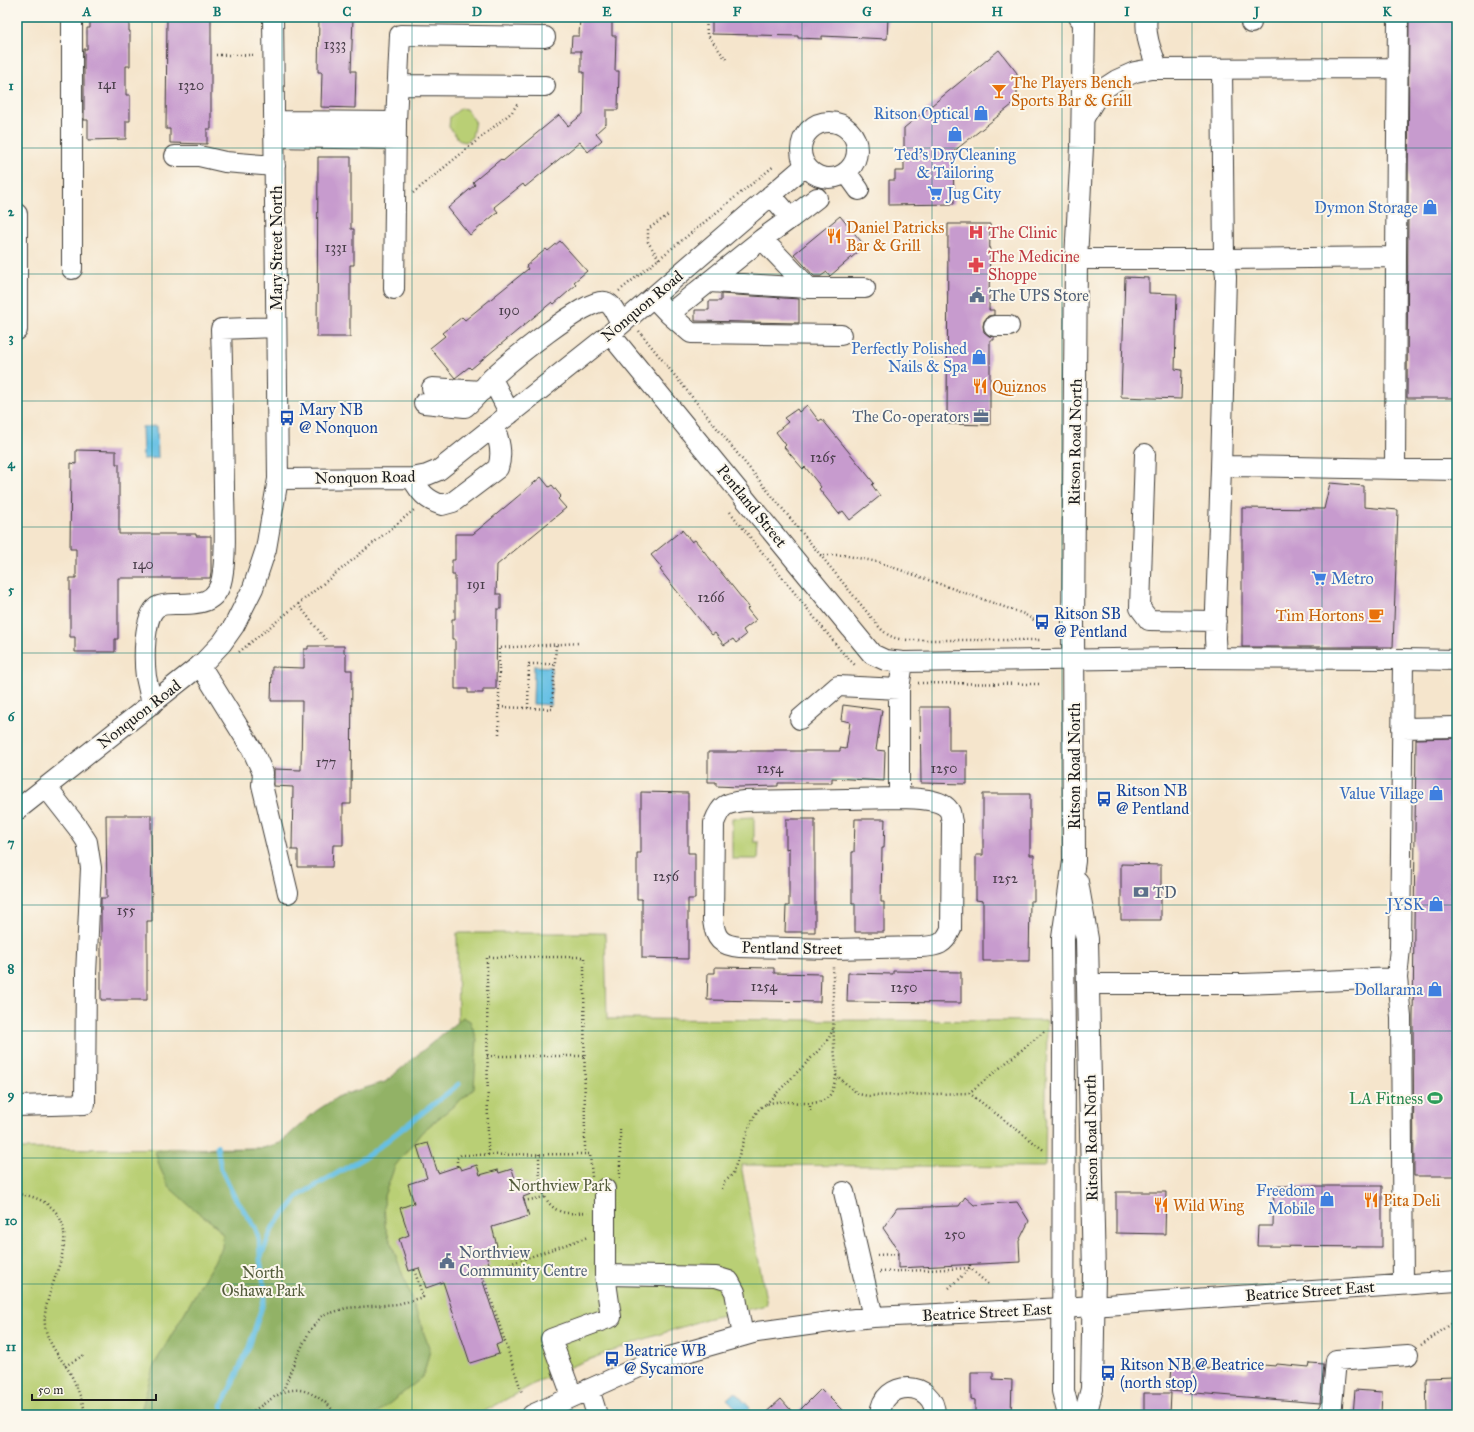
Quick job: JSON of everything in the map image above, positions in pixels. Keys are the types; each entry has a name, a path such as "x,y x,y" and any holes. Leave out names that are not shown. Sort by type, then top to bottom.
{"main road":[{"name":"Ritson Road North","path":"1069,1415 1062,1391 1064,1042 1063,938 1074,861 1073,659 1076,259 1085,19"},
{"name":"Ritson Road North","path":"1074,861 1087,939 1094,1306 1092,1389 1085,1415"}],"street":[{"path":"72,17 72,268"},
{"name":"Mary Street North","path":"273,17 278,479"},
{"path":"1147,17 1146,22 1148,41 1154,69"},
{"path":"1395,469 1398,17"},
{"path":"394,289 396,131 400,35 546,37"},
{"path":"1082,121 1100,91 1117,80 1135,72 1154,69 1398,68"},
{"path":"1216,658 1226,277 1224,259 1222,69"},
{"path":"398,85 537,86"},
{"path":"829,122 838,124 848,130 854,138 856,144 856,154 852,165 846,172 838,176 828,178 818,176 805,166 801,154 802,142 806,133 813,127 829,122"},
{"path":"274,129 396,131"},
{"path":"175,156 199,156 225,162 275,166"},
{"name":"Nonquon Road","path":"17,810 200,665 222,643 234,626 253,588 266,549 278,479 412,478 427,475 439,470 653,297 805,166"},
{"path":"846,172 859,190"},
{"path":"771,195 791,218"},
{"path":"669,314 745,252 817,198"},
{"path":"17,214 17,330"},
{"path":"728,232 745,252"},
{"path":"762,239 809,288"},
{"path":"701,256 714,278"},
{"path":"1076,259 1396,257"},
{"path":"714,278 809,288 865,288"},
{"path":"653,297 669,314 691,333 841,336"},
{"path":"428,395 465,407 475,399 517,356 578,311 600,301 606,302"},
{"name":"Pentland Street","path":"606,302 611,305 620,324 872,654 885,660 903,662 1216,658 1403,658 1457,660"},
{"path":"152,704 146,678 146,638 148,622 152,612 157,607 164,604 194,604 210,599 216,593 222,578 224,535 221,330 276,327"},
{"path":"487,385 510,414"},
{"path":"412,478 428,500 442,505 453,502 498,468 501,460 500,442 494,426"},
{"path":"1145,454 1140,608 1149,620 1216,621"},
{"path":"1221,468 1231,466 1457,470"},
{"path":"1403,658 1400,948 1397,978 1401,1017 1403,1284"},
{"path":"899,798 899,686 903,662"},
{"path":"200,665 252,749 263,773 262,785 288,893"},
{"path":"800,719 838,686 899,686"},
{"path":"1402,728 1457,727"},
{"path":"17,1106 85,1104 86,974 91,868 87,842 46,787"},
{"name":"Pentland Street","path":"899,798 942,803 950,811 952,822 951,929 946,940 934,946 833,949 740,947 729,946 720,941 714,932 713,920 714,823 723,806 731,802 744,801 899,798"},
{"path":"1087,984 1243,984 1397,978"},
{"path":"597,1415 580,1392 551,1339 611,1317 605,1275 606,1184"},
{"path":"844,1192 873,1317"},
{"path":"605,1275 716,1277 729,1281 735,1292 743,1336"},
{"name":"Beatrice Street East","path":"532,1415 648,1362 764,1331 873,1317 1063,1308 1403,1284 1457,1282"},
{"path":"1326,1415 1332,1405 1336,1360 1408,1355"},
{"path":"880,1415 880,1408 884,1399 892,1392 901,1388 913,1388 922,1391 928,1396 933,1405 935,1415"}],"path":[{"path":"706,17 707,34 728,62"},
{"path":"216,55 273,55"},
{"path":"395,207 512,112 537,86"},
{"path":"606,302 776,165"},
{"path":"659,259 648,242 648,229 670,214"},
{"path":"620,324 638,330 820,555 887,635 896,639 908,640 1042,640"},
{"path":"238,653 428,500"},
{"path":"727,508 842,652 856,666"},
{"path":"820,555 843,555 878,562 1024,614 1042,625"},
{"path":"298,604 326,640"},
{"path":"499,734 499,648 579,643"},
{"path":"499,707 552,709 556,645"},
{"path":"528,708 529,664 555,664"},
{"path":"899,686 1041,684"},
{"path":"766,1104 776,1102 810,1103 821,1101 829,1096 833,1089 836,1076 833,949"},
{"path":"488,1155 487,957 584,957 585,1154"},
{"path":"722,1189 724,1182 733,1173 759,1110 821,1048 830,1038 834,1028"},
{"path":"836,1076 858,1094 868,1096 969,1093 1049,1028"},
{"path":"487,1056 584,1056"},
{"path":"969,1093 1047,1153"},
{"path":"810,1103 810,1111"},
{"path":"458,1166 456,1161 458,1155 590,1154 591,1171 606,1184 620,1129"},
{"path":"539,1154 540,1182 545,1197 552,1206 560,1211 569,1213 605,1211"},
{"path":"17,1194 36,1198 49,1204 60,1217 64,1236 62,1255 45,1315 45,1327 49,1338 77,1387 85,1411 83,1415"},
{"path":"524,1201 545,1197"},
{"path":"482,1273 590,1237 593,1234"},
{"path":"873,1257 875,1255 898,1254"},
{"path":"949,1288 970,1266"},
{"path":"875,1273 970,1266 990,1286"},
{"path":"283,1392 293,1365 310,1330 322,1316 346,1308 398,1304 423,1297 414,1269"},
{"path":"481,1269 522,1393"},
{"path":"1408,1355 1457,1320"},
{"path":"65,1366 84,1355"},
{"path":"247,1415 283,1392 296,1389 312,1394 324,1401 335,1415"},
{"path":"85,1411 152,1415"}],"green space":[{"path":"461,108 466,109 475,121 472,137 466,142 460,141 449,127 450,117"},
{"path":"754,817 754,842 759,842 758,859 732,859 732,818"},
{"name":"Northview Park","path":"457,933 605,933 607,1019 1047,1021 1045,1167 741,1165 767,1305 706,1319 636,1342 577,1364 539,1381 478,1415 17,1415 17,1149 302,1148 458,1045"},
{"name":"North Oshawa Park","path":"463,1017 470,1021 477,1039 474,1089 422,1132 395,1166 384,1196 385,1226 430,1350 423,1377 375,1415 140,1415 153,1367 222,1248 223,1235 215,1225 190,1206 169,1187 160,1168 155,1151 263,1148 280,1143 316,1111 339,1096 385,1082"}],"water":[{"path":"157,426 158,458 143,459 142,427"},
{"path":"534,666 551,667 551,705 533,704"},
{"path":"735,1392 750,1408 743,1415 727,1399"}],"building":[{"path":"90,17 129,17 130,66 126,66 126,95 130,95 130,121 126,121 126,139 88,140 88,120 84,120 84,49 87,49 87,28 90,28"},
{"path":"167,17 207,17 211,19 211,129 207,129 207,144 170,143 170,129 166,129"},
{"path":"319,17 353,17 351,71 356,71 355,108 321,107 322,72 318,72"},
{"path":"580,17 612,17 612,36 616,36 615,71 619,71 618,110 606,110 606,124 596,133 602,140 588,152 580,142 525,187 523,184 494,207 498,212 470,235 448,208 475,185 473,182 501,159 503,161 559,115 568,126 583,114 584,72 581,72 581,51 571,51 572,36 579,36"},
{"path":"712,17 888,17 887,39 822,36 822,39 798,38 798,36 712,34"},
{"name":"Dymon Storage","path":"1409,17 1457,17 1457,398 1407,398"},
{"path":"999,50 1017,73 1017,101 953,152 954,204 889,205 889,180 895,180 895,171 904,171 904,128"},
{"path":"318,157 351,157 351,229 354,229 354,265 350,265 350,337 317,337"},
{"path":"840,216 865,246 830,276 827,272 821,276 814,276 794,254"},
{"path":"948,224 990,224 989,310 994,310 994,315 988,316 984,321 983,326 984,332 989,336 994,337 994,340 990,340 990,425 947,424"},
{"path":"560,241 587,271 574,282 576,285 554,304 552,302 471,369 469,367 455,378 430,348 445,336 442,333 462,317 465,320 528,269 526,266 546,249 548,251"},
{"path":"1125,277 1149,278 1149,293 1177,294 1175,369 1182,370 1181,399 1121,397"},
{"path":"721,294 799,299 799,323 695,321 695,310 709,310 709,301 721,301"},
{"path":"807,405 819,421 822,419 874,483 872,485 880,496 850,520 843,511 839,514 819,489 821,487 805,467 803,469 784,447 786,445 776,432 788,422 784,418 797,409 799,412"},
{"path":"76,450 116,451 116,464 119,464 119,534 196,534 196,536 211,536 210,578 118,578 118,639 115,639 115,652 75,652 75,637 70,637 70,578 76,578 76,549 70,549 71,463 76,464"},
{"path":"541,477 549,487 552,485 561,496 558,499 566,508 497,565 496,594 501,594 501,609 497,609 496,689 483,689 483,693 468,693 468,689 455,689 455,639 452,639 452,619 455,619 455,575 452,575 452,560 455,560 455,534 473,534"},
{"name":"Metro","path":"1330,483 1364,486 1364,507 1398,510 1393,647 1242,647 1242,508 1324,509"},
{"path":"682,530 692,542 695,540 749,607 747,609 756,620 743,630 746,635 736,643 733,639 724,645 715,633 712,635 660,570 662,568 651,555"},
{"path":"308,646 344,646 344,653 346,654 346,670 352,670 351,804 343,804 343,845 333,845 332,867 298,867 298,850 292,850 293,787 274,786 274,769 301,770 302,701 271,701 272,667 304,668 304,649 308,649"},
{"path":"843,705 882,710 876,750 885,751 884,781 832,778 832,783 778,783 778,786 739,787 716,786 716,782 708,782 708,752 840,751 840,748 846,749 850,722 841,720"},
{"path":"920,707 949,707 949,751 967,751 967,784 921,783"},
{"path":"1457,738 1457,1176 1414,1176 1413,1020 1416,739"},
{"path":"641,792 688,793 688,853 695,853 695,899 688,899 688,959 642,958 642,899 637,899 637,853 641,853"},
{"path":"983,794 1030,794 1030,855 1034,855 1034,901 1030,901 1029,961 983,961 983,901 976,900 976,855 983,855"},
{"path":"106,815 151,815 152,921 147,921 147,1000 101,1000 101,898 107,898"},
{"path":"786,819 815,819 815,932 785,932 786,906 789,906 789,848 786,849"},
{"path":"855,819 885,819 884,848 882,848 881,902 884,902 884,932 855,932 855,904 852,904 852,852 854,852"},
{"name":"TD","path":"1121,864 1161,865 1161,920 1121,920"},
{"path":"715,967 774,968 774,973 821,974 820,1002 707,1000 708,973 715,973"},
{"path":"893,971 961,972 961,1003 847,1002 848,973 893,974"},
{"name":"Northview Community Centre","path":"428,1143 438,1173 459,1166 461,1170 477,1165 480,1175 498,1170 499,1173 512,1169 515,1179 528,1184 531,1194 523,1197 529,1216 492,1227 497,1246 484,1250 490,1266 479,1270 503,1342 496,1345 499,1354 470,1363 443,1282 426,1288 419,1268 409,1271 399,1239 409,1235 400,1208 414,1203 408,1184 427,1178 417,1146"},
{"path":"1274,1186 1382,1186 1382,1247 1257,1246 1258,1226 1273,1226"},
{"path":"1116,1192 1166,1192 1165,1234 1116,1233"},
{"path":"965,1197 974,1205 1017,1202 1029,1221 1019,1241 1020,1262 898,1268 898,1250 883,1228 897,1208 959,1206"},
{"path":"1310,1363 1324,1364 1320,1403 1170,1391 1172,1366 1248,1372 1249,1364 1276,1366 1277,1364 1309,1367"},
{"path":"971,1372 993,1372 993,1379 1012,1380 1011,1415 975,1415 975,1400 971,1399"},
{"path":"1453,1377 1454,1415 1427,1415 1426,1378"},
{"path":"821,1389 847,1415 795,1415"},
{"path":"1355,1390 1382,1392 1381,1415 1353,1415"},
{"path":"1144,1393 1171,1393 1170,1415 1144,1415"},
{"path":"781,1399 795,1415 763,1415"}],"waterway":[{"path":"224,1415 222,1406 249,1347 264,1300 264,1284 260,1259 273,1227 300,1195 370,1154 459,1084"},
{"path":"217,1146 221,1169 234,1196 255,1227 259,1238 260,1256"}],"place":[{"name":"The Players Bench Sports Bar & Grill","path":"999,91"},
{"name":"Ritson Optical","path":"981,113"},
{"name":"Ted's DryCleaning & Tailoring","path":"955,134"},
{"name":"Jug City","path":"935,193"},
{"name":"Dymon Storage","path":"1430,207"},
{"name":"The Clinic","path":"976,232"},
{"name":"Daniel Patricks Bar & Grill","path":"834,236"},
{"name":"The Medicine Shoppe","path":"976,265"},
{"name":"The UPS Store","path":"977,295"},
{"name":"Perfectly Polished Nails & Spa","path":"979,357"},
{"name":"Quiznos","path":"980,386"},
{"name":"The Co-operators","path":"981,416"},
{"name":"Mary NB @ Nonquon","path":"287,418"},
{"name":"Metro","path":"1319,578"},
{"name":"Tim Hortons","path":"1376,615"},
{"name":"Ritson SB @ Pentland","path":"1042,622"},
{"name":"Value Village","path":"1436,793"},
{"name":"Ritson NB @ Pentland","path":"1104,799"},
{"name":"TD","path":"1141,892"},
{"name":"JYSK","path":"1436,904"},
{"name":"Dollarama","path":"1435,989"},
{"name":"LA Fitness","path":"1435,1098"},
{"name":"Freedom Mobile","path":"1327,1199"},
{"name":"Pita Deli","path":"1371,1200"},
{"name":"Wild Wing","path":"1161,1205"},
{"name":"Northview Community Centre","path":"447,1261"},
{"name":"Beatrice WB @ Sycamore","path":"612,1359"},
{"name":"Ritson NB @ Beatrice (north stop)","path":"1108,1373"}]}
